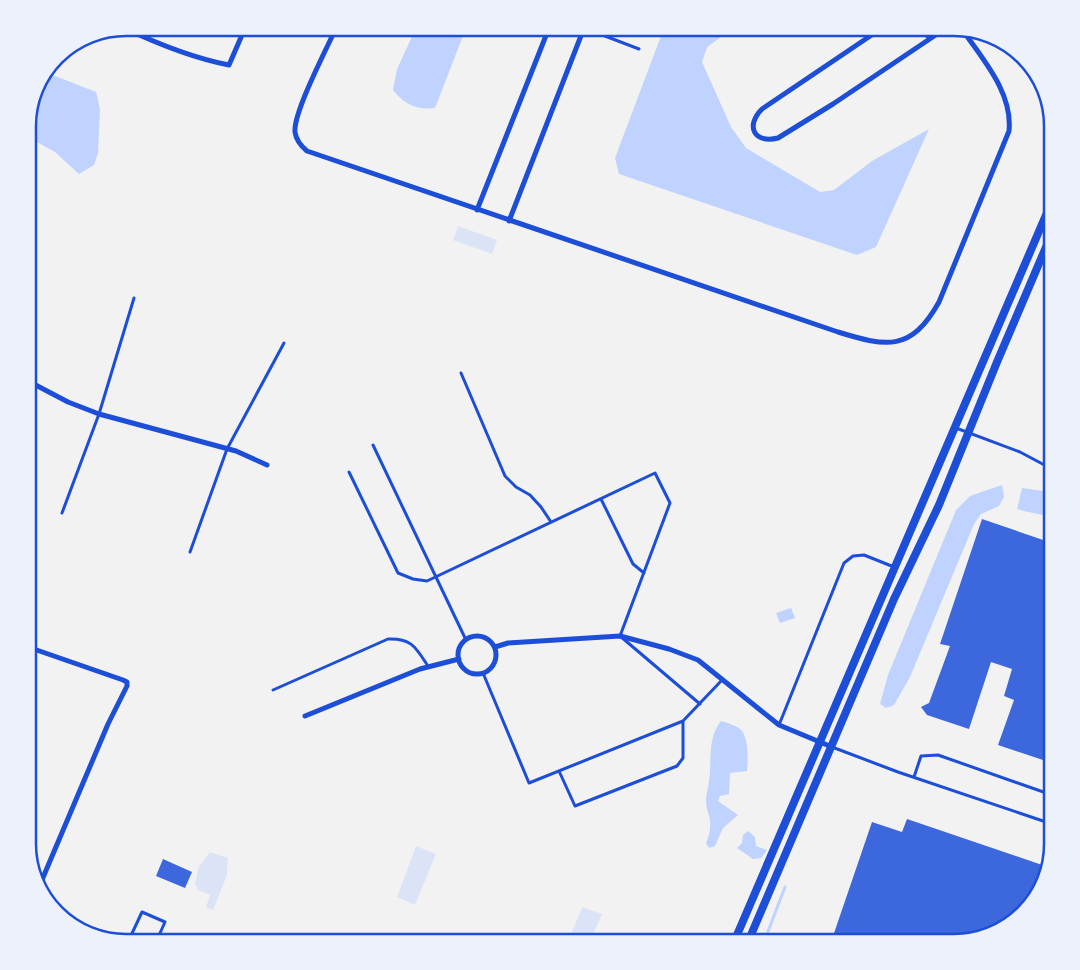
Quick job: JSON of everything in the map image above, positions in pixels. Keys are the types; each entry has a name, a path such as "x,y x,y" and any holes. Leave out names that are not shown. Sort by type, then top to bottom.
{"street":[{"path":"141,36 196,57 229,65 242,36"},
{"path":"332,36 300,108 296,124 297,139 301,146 314,154 869,342 892,342 908,337 921,328 931,316 939,302 1009,131 1006,100 1000,85 968,37"},
{"path":"477,210 546,36"},
{"path":"509,220 580,36"},
{"path":"870,36 762,108 756,115 753,123 754,132 761,138 770,140 778,138 833,104 932,36"},
{"path":"737,934 1044,220"},
{"path":"751,934 894,600 938,505 1044,252"},
{"path":"36,385 68,402 100,414 227,449 267,465"},
{"path":"481,636 491,641 495,646 497,653 495,663 483,673 470,672 461,666 459,649 471,637 481,636"},
{"path":"495,646 508,643 620,636 669,649 698,660 779,725 832,747"},
{"path":"36,650 127,682 128,686 108,724 42,877"},
{"path":"305,716 420,669 459,659"}],"lane":[{"path":"604,36 639,49"},
{"path":"62,512 100,414 134,298"},
{"path":"190,552 227,449 284,343"},
{"path":"461,373 505,476 516,487 530,495 551,522"},
{"path":"955,428 1020,452 1044,465"},
{"path":"373,445 466,640"},
{"path":"349,472 398,573 413,579 428,580 656,473 670,503 620,636 700,704"},
{"path":"601,499 633,564 644,573"},
{"path":"779,725 844,563 854,556 864,555 894,567"},
{"path":"273,690 388,638 401,638 414,646 429,667"},
{"path":"483,673 529,783 683,722 723,680"},
{"path":"559,771 575,806 678,766 683,758 683,722"},
{"path":"832,747 1044,821"},
{"path":"914,777 921,756 938,755 1044,792"},
{"path":"132,934 142,912 165,922 160,934"}],"shaded area":[{"path":"458,226 497,240 492,254 453,240"},
{"path":"416,846 436,854 415,905 397,897"},
{"path":"210,852 228,858 227,875 213,910 206,907 210,895 198,890 195,884 199,866"},
{"path":"582,907 602,914 593,934 571,934"}],"water":[{"path":"412,36 463,36 435,108 422,108 411,105 393,90 397,69"},
{"path":"661,36 723,36 707,47 702,62 731,127 746,148 820,192 834,190 872,161 929,129 876,247 857,255 619,174 615,158"},
{"path":"52,75 96,92 100,109 98,153 94,165 79,174 55,152 36,141 36,120 39,103"},
{"path":"1002,485 1004,497 999,506 981,514 974,524 910,677 894,705 886,708 880,704 888,675 956,510 970,496"},
{"path":"1022,488 1044,491 1044,515 1017,509"},
{"path":"791,608 795,618 780,623 776,613"},
{"path":"721,721 736,726 743,732 748,761 747,771 730,773 729,794 720,796 718,801 738,815 723,828 715,846 709,848 706,843 710,832 710,818 706,806 706,798 712,742"},
{"path":"748,831 755,837 756,846 767,850 761,858 753,859 737,848 742,843 743,835"}],"building":[{"path":"982,519 1044,540 1044,760 998,745 1014,700 1004,696 1012,669 991,662 969,729 927,715 921,707 929,703 950,646 940,644"},
{"path":"907,819 1041,865 1041,867 1029,894 1009,915 999,922 977,931 960,934 834,934 872,822 902,832"},
{"path":"163,859 192,872 185,888 156,876"}],"waterway":[{"path":"767,934 785,887"}]}
